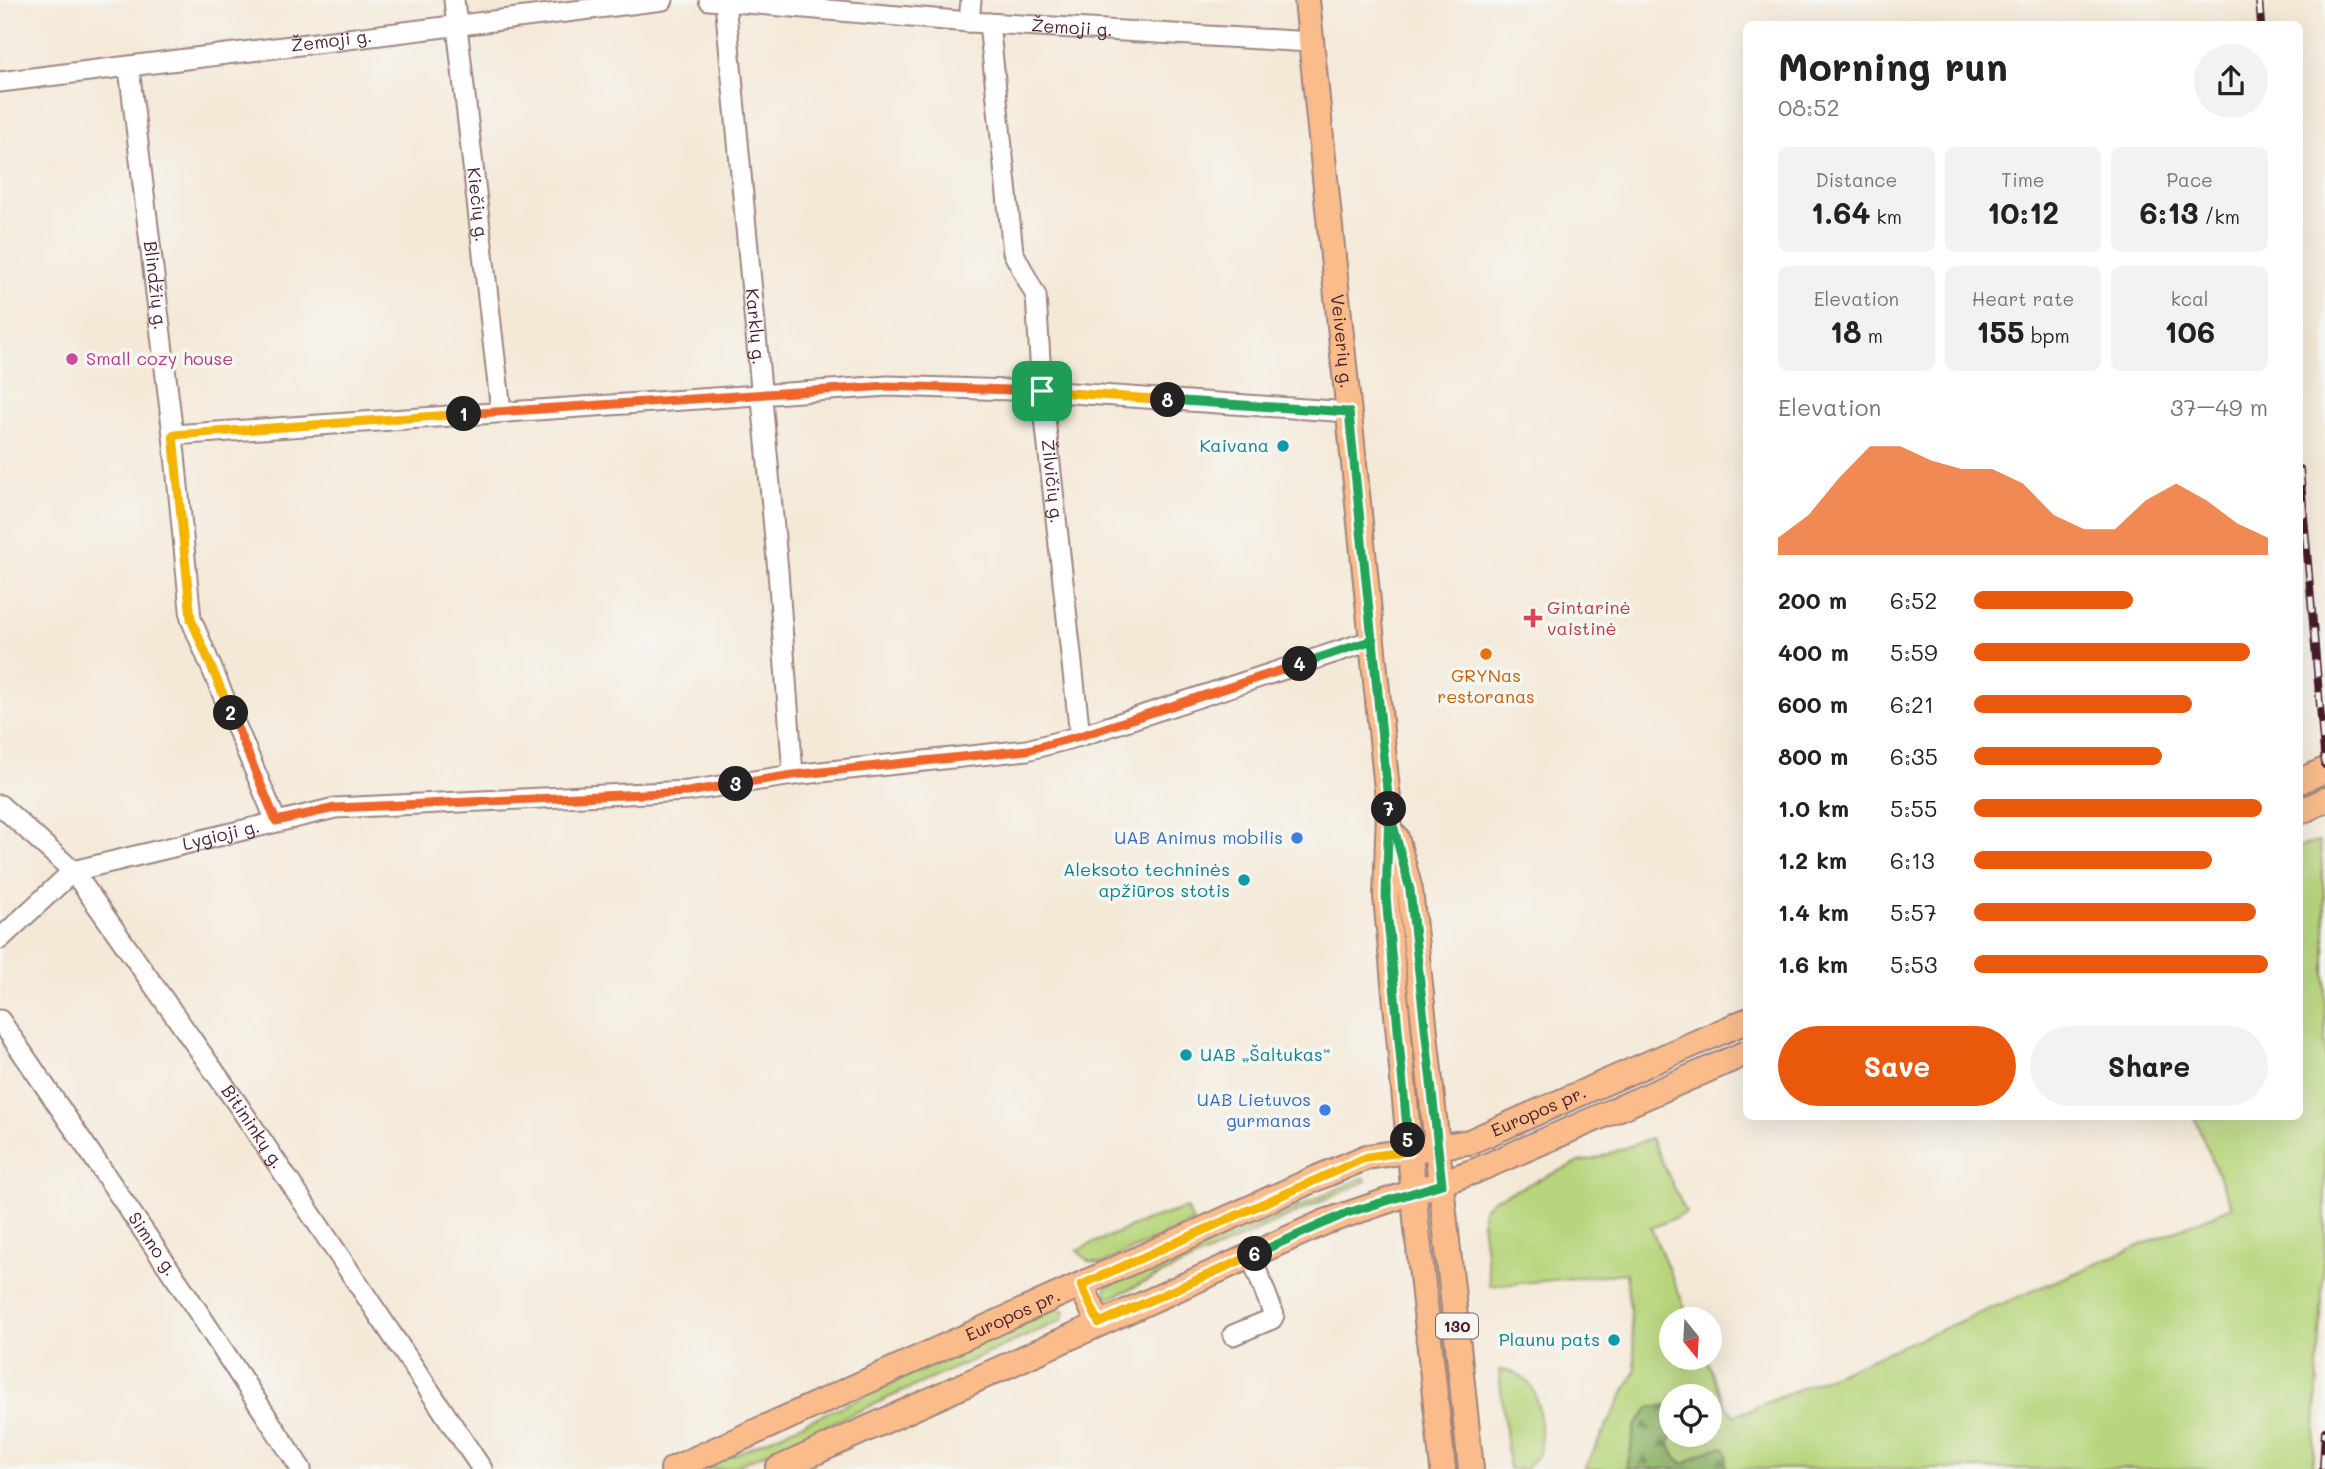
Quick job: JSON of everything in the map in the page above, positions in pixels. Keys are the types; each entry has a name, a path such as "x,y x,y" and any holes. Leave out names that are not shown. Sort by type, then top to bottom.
{"main road":[{"name":"Veiverių g.","path":"1307,0 1389,809 1386,897 1413,1192 1443,1469"},
{"path":"2303,780 2325,770"},
{"path":"2303,811 2325,800"},
{"name":"Veiverių g.","path":"1389,809 1410,890 1471,1469"},
{"name":"Europos pr.","path":"673,1469 1355,1162 1367,1157 1469,1142 1743,1022"},
{"name":"Europos pr.","path":"778,1469 1347,1213 1442,1184 1743,1054"},
{"path":"1081,1285 1099,1323"}],"street":[{"name":"Kiečių g.","path":"454,0 501,411"},
{"name":"Žemoji g.","path":"0,82 663,0"},
{"name":"Žilvičių g.","path":"971,0 979,23 1013,252 1036,296 1042,391 1080,736"},
{"name":"Žemoji g.","path":"717,1 979,23 1311,42"},
{"name":"Karklų g.","path":"717,1 778,571 793,775"},
{"name":"Blindžių g.","path":"129,68 173,435 191,619 276,821"},
{"path":"173,435 501,411 921,386 1042,391 1349,412"},
{"name":"Lygioji g.","path":"0,939 73,871 335,808 688,792 793,775 1027,750 1080,736 1373,640"},
{"name":"Bitininkų g.","path":"0,805 73,871 238,1105 482,1469"},
{"name":"Simno g.","path":"0,1020 186,1292 301,1469"},
{"path":"1233,1335 1272,1319 1274,1315 1251,1256"}],"green space":[{"path":"2320,842 2325,910 2325,1237 2313,1469 1725,1469 1727,1455 1709,1450 1685,1463 1674,1455 1671,1447 1722,1447 1722,1397 1726,1407 1735,1416 2232,1207 2195,1120 2303,1120 2303,845"},
{"path":"1651,1138 1686,1213 1651,1228 1685,1307 1659,1307 1659,1370 1711,1370 1717,1384 1659,1384 1659,1410 1635,1427 1627,1469 1584,1469 1636,1370 1626,1273 1490,1286 1483,1209 1493,1200 1579,1162 1595,1159"},
{"path":"1364,1177 1366,1181 1110,1298 1105,1294 1106,1286 1249,1229"},
{"path":"1186,1208 1193,1222 1102,1264 1088,1261 1077,1250 1145,1221"},
{"path":"1436,1232 1461,1469 1454,1469 1427,1233"},
{"path":"1058,1308 1065,1311 1062,1320 730,1469 703,1469"},
{"path":"1499,1370 1520,1376 1528,1382 1537,1399 1541,1448 1525,1469 1509,1469"},
{"path":"1659,1406 1659,1447 1671,1447 1676,1457 1685,1463 1709,1450 1724,1447 1727,1455 1725,1469 1627,1469 1635,1427 1649,1408"}],"railway":[{"path":"2259,0 2261,21"},
{"path":"2303,505 2325,765"},
{"path":"2323,1469 2325,1431"}],"place":[{"name":"Small cozy house","path":"72,359"},
{"name":"Kaivana","path":"1283,446"},
{"name":"Gintarinė vaistinė","path":"1533,618"},
{"name":"GRYNas restoranas","path":"1486,654"},
{"name":"UAB Animus mobilis","path":"1297,838"},
{"name":"Aleksoto techninės apžiūros stotis","path":"1244,880"},
{"name":"UAB „Šaltukas“","path":"1186,1055"},
{"name":"UAB Lietuvos gurmanas","path":"1325,1110"},
{"name":"Plaunu pats","path":"1614,1340"}],"route":[{"path":"1042,391 888,386 173,435 191,619 276,821 335,808 688,792 793,775 1027,750 1080,736 1373,640 1380,720 1389,809 1386,897 1409,1151 1367,1157 1081,1285 1099,1323 1347,1213 1442,1184 1410,890 1389,809 1373,640 1349,412 1042,391"}]}
